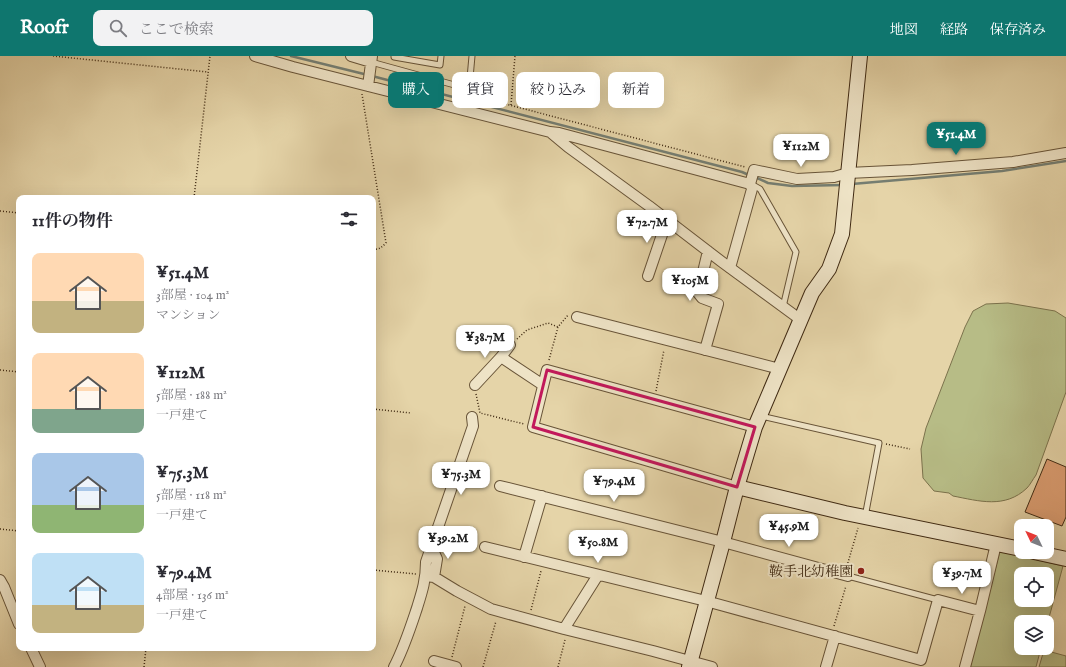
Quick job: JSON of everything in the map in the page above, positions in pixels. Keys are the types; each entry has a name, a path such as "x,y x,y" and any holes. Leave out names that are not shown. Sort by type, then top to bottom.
{"street":[{"path":"255,56 293,67 559,133 750,184"},
{"path":"351,56 372,59 365,85"},
{"path":"690,664 723,542 736,487 758,422 812,293 829,269 842,234 860,56"},
{"path":"550,132 568,147 801,320"},
{"path":"730,268 752,188 750,184 754,170 797,179 834,177 848,173 912,170 1013,162 1066,153"},
{"path":"648,276 667,220"},
{"path":"704,350 718,304 702,298 698,293 708,251"},
{"path":"577,317 780,369"},
{"path":"474,385 501,357 510,345"},
{"path":"501,357 543,385"},
{"path":"758,422 654,400 547,370 533,427 736,487 863,517 1014,548"},
{"path":"394,667 402,652 437,559 432,548 473,426 472,417"},
{"path":"500,486 723,542 847,576"},
{"path":"524,557 542,496"},
{"path":"964,667 980,611 996,544"},
{"path":"485,548 706,601 833,636 920,663 938,600 980,611"},
{"path":"1054,556 1066,559"},
{"path":"566,630 598,575"},
{"path":"430,576 491,609 690,664 712,667"},
{"path":"0,580 4,588 4,603 16,620"},
{"path":"826,667 833,636"},
{"path":"32,651 40,667"},
{"path":"434,661 453,666"}],"lane":[{"path":"394,56 394,58 440,65 441,56"},
{"path":"470,72 472,56"},
{"path":"372,59 452,84"},
{"path":"750,184 760,189 796,252 783,307"},
{"path":"758,422 878,443 863,517"},
{"path":"847,576 938,600"}],"path":[{"path":"53,56 208,72"},
{"path":"194,195 210,56"},
{"path":"511,105 515,56"},
{"path":"365,85 386,243 376,250"},
{"path":"508,104 754,170"},
{"path":"0,211 16,213"},
{"path":"547,370 558,327 567,315 577,317"},
{"path":"510,345 527,330 548,324 558,327"},
{"path":"654,400 666,340"},
{"path":"0,370 16,372"},
{"path":"474,385 480,413 533,427"},
{"path":"376,409 411,413"},
{"path":"878,443 910,449"},
{"path":"833,636 863,517"},
{"path":"0,529 16,531"},
{"path":"529,620 543,562"},
{"path":"376,570 430,576"},
{"path":"453,666 467,596"},
{"path":"483,667 499,611"},
{"path":"558,667 566,630"},
{"path":"144,667 146,651"}],"highlighted area":[{"path":"547,370 755,427 737,487 533,427"}],"green space":[{"path":"1008,303 1055,311 1066,318 1066,392 1036,475 1028,487 1019,495 1001,501 992,502 972,500 953,496 949,493 934,491 923,478 921,449 926,428 965,327 973,311 986,304"},
{"path":"1000,551 1014,554 1014,559 1034,559 1063,566 1054,599 1054,567 1014,567 1014,607 1052,607 1050,615 1014,615 1014,655 1039,655 1036,667 970,667"},
{"path":"1054,653 1066,656 1066,667 1039,667 1043,655 1054,655"}],"building":[{"path":"1047,459 1066,467 1066,517 1062,526 1054,523 1054,519 1044,519 1025,512"}],"waterway":[{"path":"291,56 368,75"},
{"path":"372,76 742,172 751,176"},
{"path":"852,184 1002,171 1066,161"},
{"path":"755,177 768,183 792,186 843,185"}],"place":[{"name":"鞍手北幼稚園","path":"861,571"}]}
